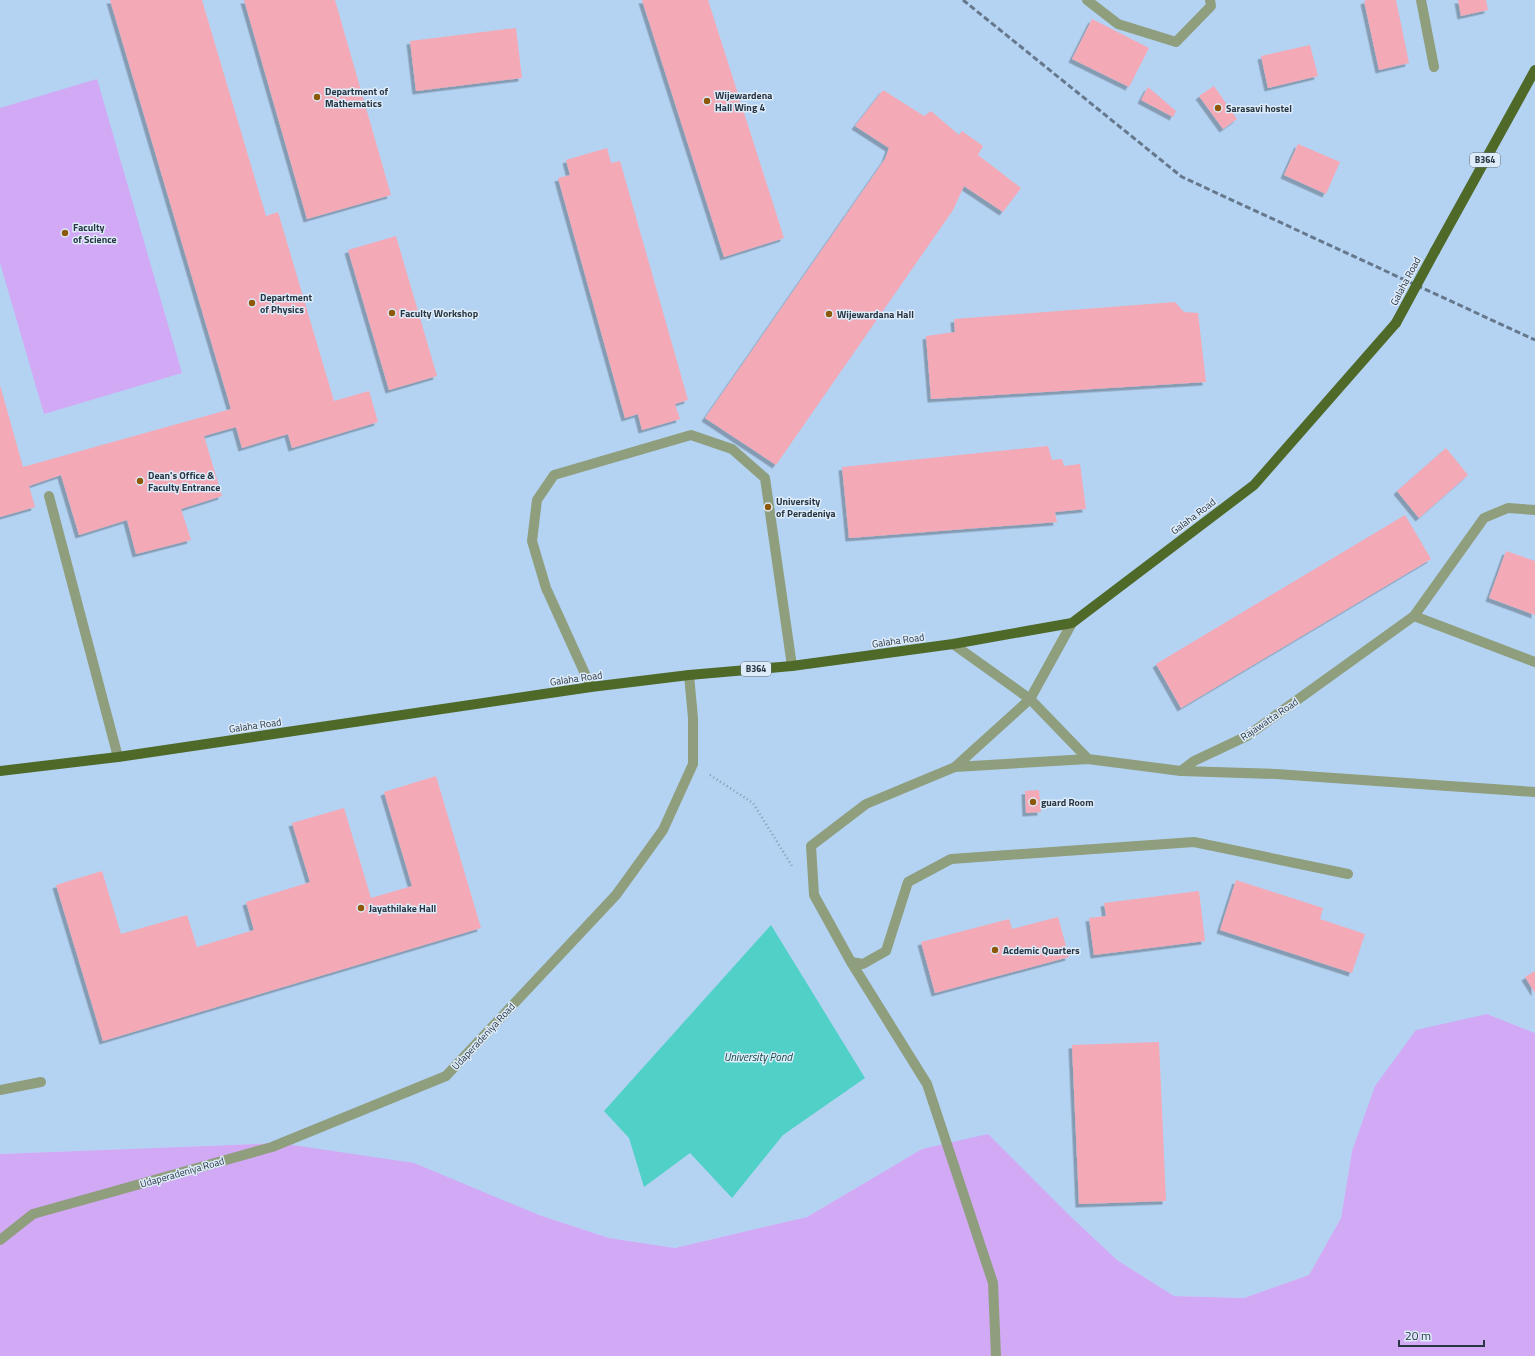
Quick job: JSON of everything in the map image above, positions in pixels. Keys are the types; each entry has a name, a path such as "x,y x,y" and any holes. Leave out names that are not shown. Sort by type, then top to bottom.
{"main road":[{"name":"Galaha Road","path":"0,771 118,757 591,687 689,675 792,666 952,644 1072,623 1254,485 1396,323 1535,70"}],"street":[{"path":"1087,0 1118,24 1176,42 1211,6 1210,0"},
{"path":"1422,0 1434,67"},
{"path":"591,687 546,588 534,548 532,541 537,500 554,475 691,435 732,449 765,478 792,666"},
{"path":"49,496 118,757"},
{"name":"Rajawatta Road","path":"1181,771 1194,761 1247,736 1414,616 1484,518 1508,508 1535,510"},
{"path":"1414,616 1535,662"},
{"path":"955,767 1030,699 1072,623"},
{"path":"952,644 1030,699 1088,759"},
{"name":"Udaperadeniya Road","path":"0,1240 33,1214 272,1147 446,1076 616,895 663,830 693,764 693,718 689,675"},
{"path":"996,1356 993,1283 926,1084 851,962 814,895 811,846 866,804 955,767 1088,759 1181,771 1276,774 1535,792"},
{"path":"851,962 863,964 886,951 908,882 951,859 1194,842 1348,874"},
{"path":"0,1090 41,1082"}],"path":[{"path":"693,764 753,803 792,867"}],"shaded area":[{"name":"University of Peradeniya","path":"0,0 1535,0 1535,1033 1487,1014 1352,1151 1341,1218 1309,1275 1244,1298 1174,1296 1117,1260 1068,1214 922,1149 807,1217 675,1248 609,1238 539,1215 279,1143 0,1154"},
{"path":"97,79 182,373 44,414 0,263 0,108"},
{"path":"1487,1014 1535,1033 1535,1356 0,1356 0,1154 279,1143 414,1163 539,1215 609,1238 675,1248 807,1217 922,1149 988,1134 1068,1214 1117,1260 1174,1296 1244,1298 1309,1275 1341,1218 1352,1151 1375,1086 1416,1030"}],"water":[{"name":"University Pond","path":"771,925 865,1078 783,1135 732,1198 690,1153 644,1187 629,1138 604,1111"}],"building":[{"name":"Department of Physics","path":"110,0 202,0 266,216 278,212 334,401 369,391 378,422 292,448 288,434 242,448 236,427 204,436 222,496 181,509 191,540 136,554 127,520 79,535 61,475 29,486 35,507 0,517 0,385 23,467 231,409"},
{"name":"Department of Mathematics","path":"244,0 335,0 391,195 307,219"},
{"name":"Wijewardena Hall Wing 4","path":"642,0 708,0 784,238 724,257"},
{"path":"1396,0 1409,63 1379,70 1364,1"},
{"path":"1458,0 1486,0 1488,10 1461,16"},
{"path":"1092,19 1149,48 1129,87 1072,59"},
{"path":"516,28 522,78 416,91 410,41"},
{"path":"1310,45 1318,76 1268,88 1261,56"},
{"name":"Sarasavi hostel","path":"1214,86 1237,119 1223,129 1199,96"},
{"path":"1148,87 1176,111 1173,117 1141,100"},
{"name":"Wijewardana Hall","path":"883,90 924,116 931,111 959,135 962,131 983,146 978,155 1021,188 1003,212 964,186 953,210 776,465 705,418 885,159 889,148 855,126"},
{"path":"1298,144 1340,162 1326,194 1284,175"},
{"path":"607,148 611,163 620,161 688,400 675,404 680,419 642,430 638,414 625,418 558,178 570,175 566,160"},
{"name":"Faculty Workshop","path":"396,236 437,376 389,390 348,250"},
{"name":"Wijewardana Hall","path":"1175,302 1184,312 1198,313 1206,382 931,399 926,336 955,332 954,319"},
{"path":"1048,446 1052,460 1062,459 1064,466 1080,464 1086,509 1055,512 1057,522 849,538 842,467"},
{"path":"1446,448 1468,475 1419,518 1397,491"},
{"path":"1405,515 1431,559 1181,708 1156,664"},
{"path":"1506,551 1535,561 1535,615 1489,598"},
{"name":"Jayathilake Hall","path":"436,776 481,928 103,1041 56,885 102,871 121,934 187,915 197,947 254,930 246,902 310,882 292,823 344,808 371,898 412,886 384,792"},
{"name":"guard Room","path":"1039,790 1041,812 1026,813 1025,791"},
{"path":"1236,880 1323,908 1320,919 1365,934 1352,973 1220,930"},
{"path":"1199,891 1205,941 1094,955 1089,918 1106,916 1104,903"},
{"name":"Acdemic Quarters","path":"1058,917 1069,957 935,993 921,942 1009,919 1012,929"},
{"path":"1535,971 1535,993 1525,977"},
{"path":"1159,1042 1166,1201 1079,1204 1072,1045"}],"railway":[{"path":"963,0 1182,177 1535,340"}],"place":[{"name":"Department of Mathematics","path":"317,97"},
{"name":"Wijewardena Hall Wing 4","path":"707,101"},
{"name":"Sarasavi hostel","path":"1218,108"},
{"name":"Faculty of Science","path":"65,233"},
{"name":"Department of Physics","path":"252,303"},
{"name":"Faculty Workshop","path":"392,313"},
{"name":"Wijewardana Hall","path":"829,314"},
{"name":"Dean's Office & Faculty Entrance","path":"140,481"},
{"name":"University of Peradeniya","path":"768,507"},
{"name":"guard Room","path":"1033,802"},
{"name":"Jayathilake Hall","path":"361,908"},
{"name":"Acdemic Quarters","path":"995,950"}]}
